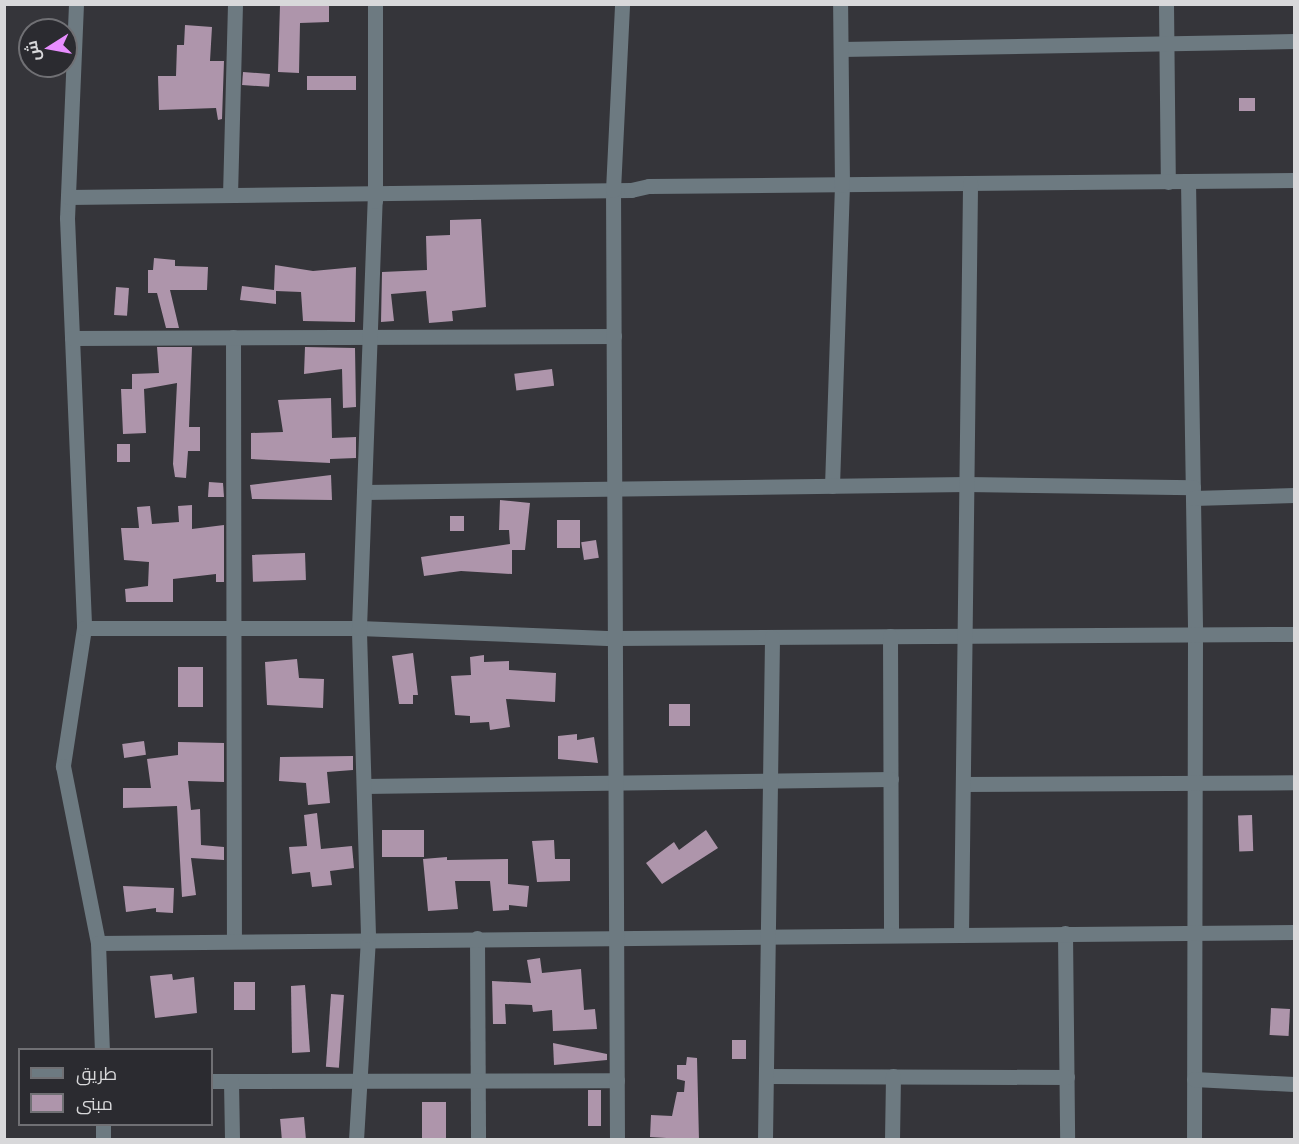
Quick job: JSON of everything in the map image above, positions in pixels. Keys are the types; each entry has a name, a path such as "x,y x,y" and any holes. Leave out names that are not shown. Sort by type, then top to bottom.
{"street":[{"path":"76,4 68,197 84,628 63,766 98,943 102,1048"},
{"path":"230,195 235,4"},
{"path":"356,1140 368,939 359,628 375,193 375,4"},
{"path":"617,1140 613,638 613,190 622,4"},
{"path":"832,486 842,184 840,4"},
{"path":"1166,4 1168,182"},
{"path":"841,49 1294,41"},
{"path":"68,197 613,190 842,184 1294,180"},
{"path":"1188,182 1195,635 1194,1140"},
{"path":"961,934 970,183"},
{"path":"72,338 370,335 614,336"},
{"path":"233,336 234,941"},
{"path":"364,492 966,484 1294,495"},
{"path":"84,628 359,628 613,638 1294,634"},
{"path":"890,636 891,934"},
{"path":"765,1140 772,637"},
{"path":"364,786 891,779"},
{"path":"963,784 1294,782"},
{"path":"98,943 615,936 1294,932"},
{"path":"1065,933 1067,1140"},
{"path":"477,938 478,1140"},
{"path":"765,1076 1066,1077"},
{"path":"892,1140 893,1076"},
{"path":"1194,1079 1294,1084"},
{"path":"213,1081 617,1080"},
{"path":"231,1081 232,1140"}],"building":[{"path":"329,4 329,22 300,23 299,73 278,72 280,5"},
{"path":"185,25 212,27 210,61 224,61 222,119 218,120 216,108 159,110 158,76 176,76 177,45 184,45"},
{"path":"243,72 270,74 269,87 242,85"},
{"path":"307,76 356,76 356,90 307,90"},
{"path":"1239,98 1255,98 1255,111 1239,111"},
{"path":"481,219 486,307 452,311 453,321 429,323 426,291 391,294 394,321 381,322 382,272 427,270 426,236 450,235 450,220"},
{"path":"154,258 175,260 175,266 208,267 207,290 170,290 179,328 166,328 157,293 148,293 148,270 153,270"},
{"path":"275,265 313,271 356,267 355,322 303,321 301,292 276,291 276,304 240,300 242,286 274,290"},
{"path":"116,287 129,288 127,316 114,315"},
{"path":"157,347 192,347 189,427 200,427 200,451 188,451 186,478 175,477 173,464 177,383 144,389 146,433 123,434 121,389 132,389 132,374 159,373"},
{"path":"305,347 355,348 356,407 343,408 342,369 304,374"},
{"path":"552,369 554,386 516,391 514,374"},
{"path":"331,398 332,438 356,437 356,458 330,459 330,463 251,459 251,433 283,432 278,400"},
{"path":"117,444 130,444 130,462 117,462"},
{"path":"331,475 332,500 252,499 250,485"},
{"path":"209,482 223,483 224,497 208,497"},
{"path":"500,500 530,503 525,550 512,550 512,574 461,571 424,576 421,557 510,544 509,530 499,530"},
{"path":"192,505 192,529 224,525 224,582 216,582 216,574 173,579 173,602 126,602 125,589 148,586 149,562 124,560 121,528 139,528 137,507 150,506 152,524 179,522 178,506"},
{"path":"450,516 464,516 464,531 450,531"},
{"path":"557,520 580,520 580,548 557,548"},
{"path":"596,540 599,558 584,560 581,542"},
{"path":"305,553 306,580 253,582 252,555"},
{"path":"413,653 418,695 413,695 413,704 399,704 392,656"},
{"path":"484,655 484,662 509,661 509,670 556,673 555,702 506,699 510,727 490,730 489,722 470,723 470,716 455,715 451,676 471,675 470,657"},
{"path":"297,659 299,678 324,679 323,708 267,705 265,662"},
{"path":"178,667 203,667 203,707 178,707"},
{"path":"669,704 690,704 690,726 669,726"},
{"path":"577,734 577,740 594,737 598,763 558,759 558,736"},
{"path":"144,741 146,755 124,758 122,744"},
{"path":"178,742 224,743 224,782 188,781 191,810 200,809 201,845 224,847 224,860 191,858 196,895 182,897 177,806 123,808 123,788 151,788 147,759 178,755"},
{"path":"353,756 353,770 327,772 330,803 308,805 306,783 279,781 280,757"},
{"path":"317,813 321,849 352,846 354,868 330,871 332,885 312,887 310,872 292,874 289,847 307,846 304,815"},
{"path":"1238,815 1252,815 1253,851 1239,851"},
{"path":"382,830 424,830 424,857 382,857"},
{"path":"706,830 718,848 662,884 646,863 674,842 679,850"},
{"path":"554,840 555,859 570,859 570,881 537,882 532,841"},
{"path":"447,857 447,860 508,859 508,884 529,886 527,907 509,905 509,910 493,911 490,881 455,881 458,909 428,911 423,859"},
{"path":"123,886 174,888 173,913 156,912 156,908 126,912"},
{"path":"540,958 542,973 581,969 584,1010 595,1009 597,1029 553,1031 552,1010 533,1012 532,1005 505,1004 506,1024 493,1024 492,981 531,983 527,960"},
{"path":"172,974 173,980 194,977 197,1013 155,1018 150,976"},
{"path":"234,982 255,982 255,1010 234,1010"},
{"path":"305,985 310,1052 292,1053 291,986"},
{"path":"331,994 344,995 339,1068 326,1067"},
{"path":"1271,1008 1290,1009 1289,1036 1270,1035"},
{"path":"732,1040 746,1040 746,1059 732,1059"},
{"path":"553,1043 607,1054 607,1060 554,1065"},
{"path":"687,1057 697,1058 699,1140 650,1137 651,1115 672,1116 677,1092 684,1092 685,1081 677,1079 677,1065 686,1065"},
{"path":"588,1090 601,1090 601,1126 588,1126"},
{"path":"422,1102 446,1102 446,1140 422,1140"},
{"path":"304,1117 306,1140 282,1140 280,1119"}]}
